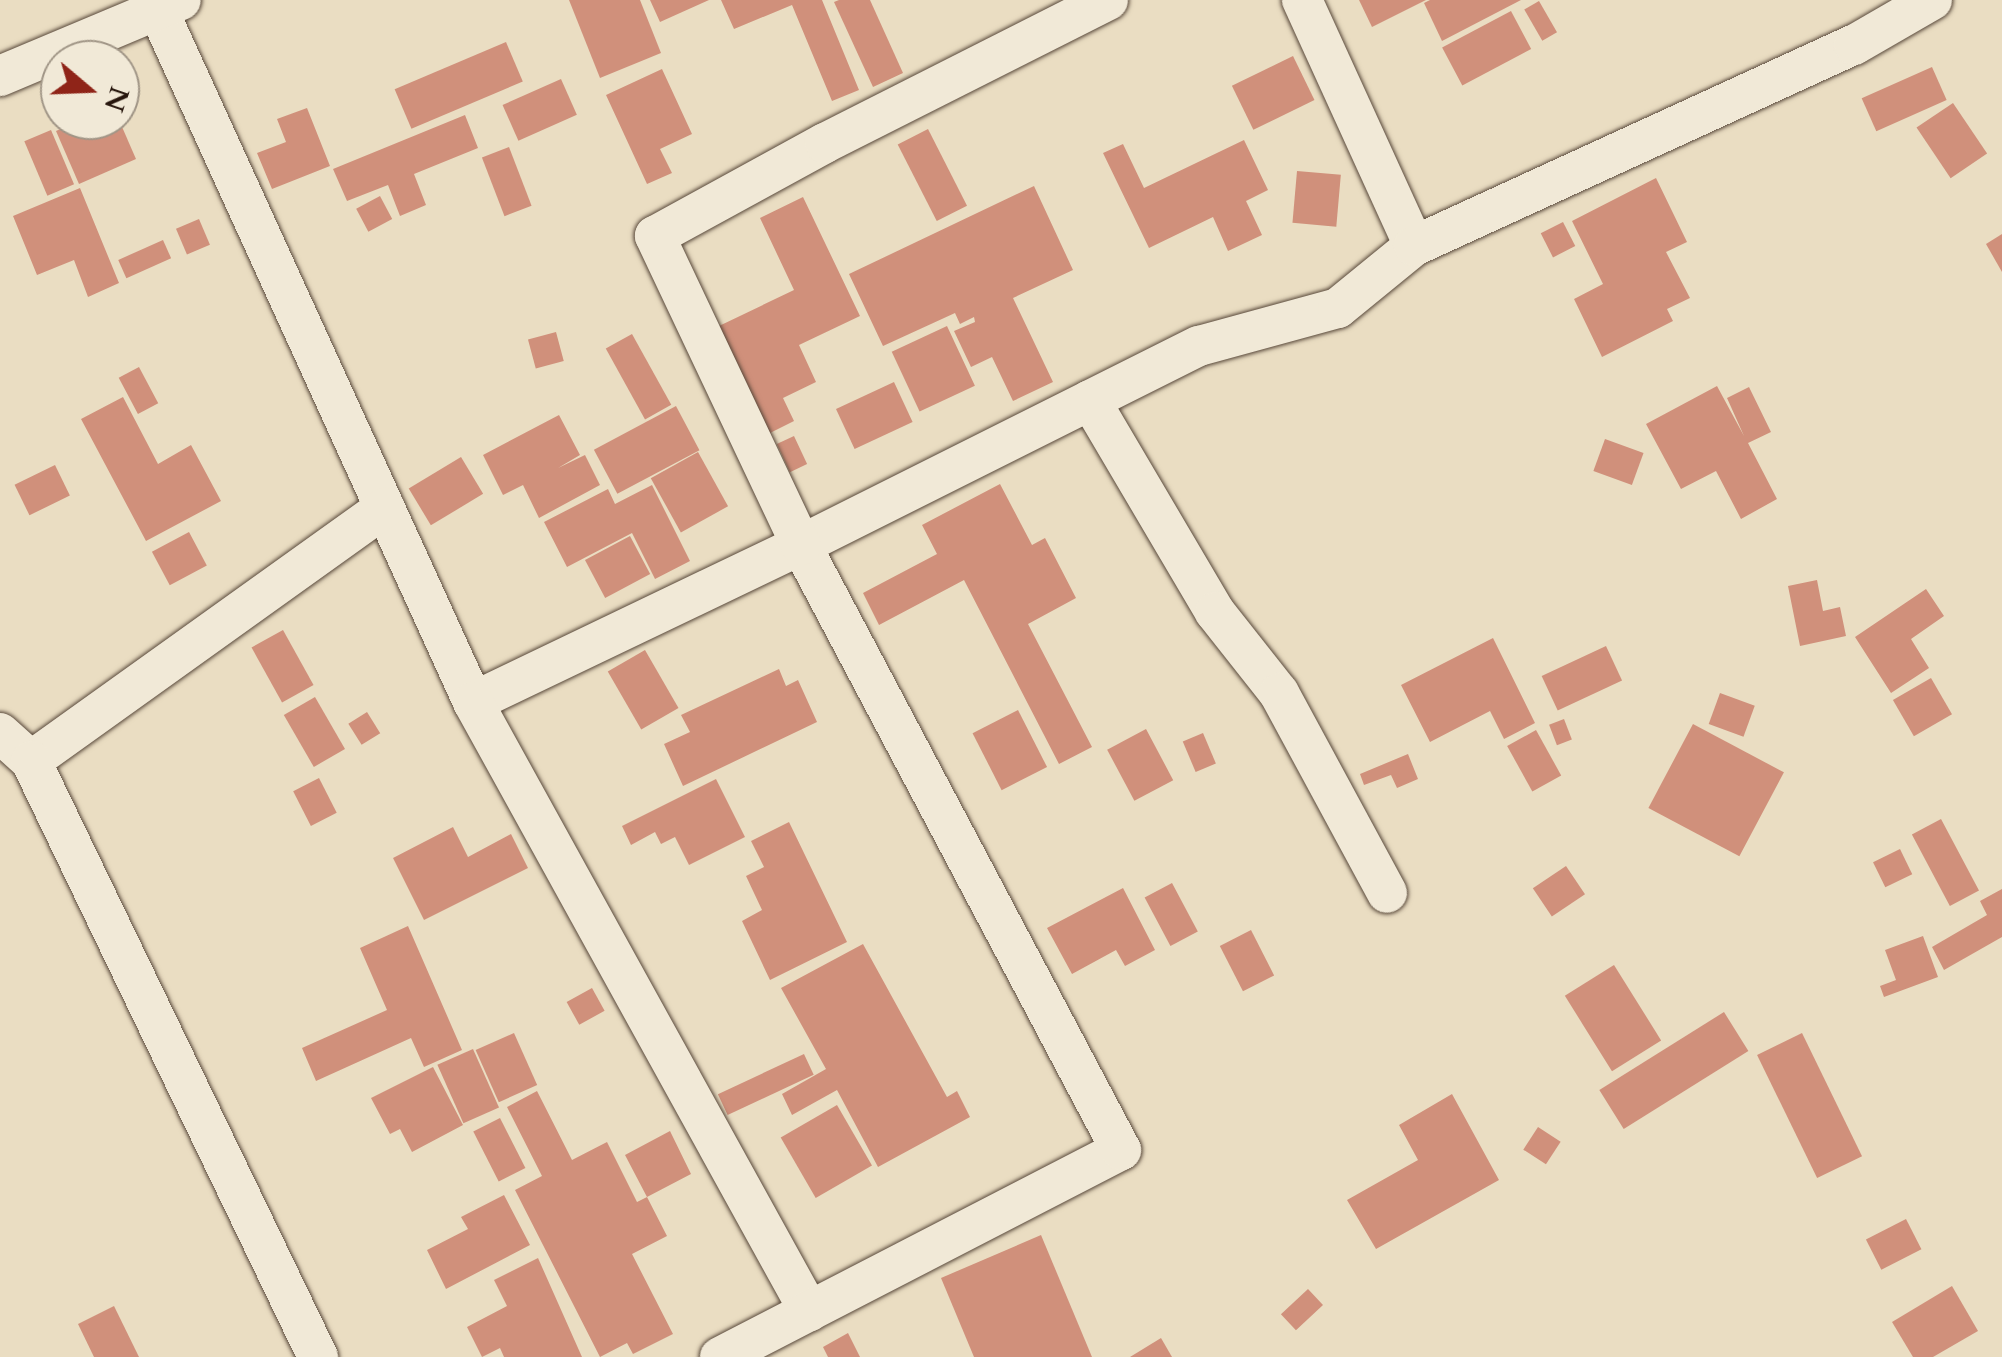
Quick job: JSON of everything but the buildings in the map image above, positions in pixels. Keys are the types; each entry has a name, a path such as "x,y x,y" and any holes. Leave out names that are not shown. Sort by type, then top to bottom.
{"street":[{"path":"720,1357 1122,1150 801,545 655,236 825,142 1108,0"},
{"path":"1302,0 1414,246"},
{"path":"473,702 801,545 1199,346 1338,308 1414,246 1854,45 1932,0"},
{"path":"0,76 170,5 385,508 473,702 809,1311"},
{"path":"1090,400 1215,612 1279,693 1387,893"},
{"path":"31,761 385,508"},
{"path":"0,733 31,761 318,1357"}]}
